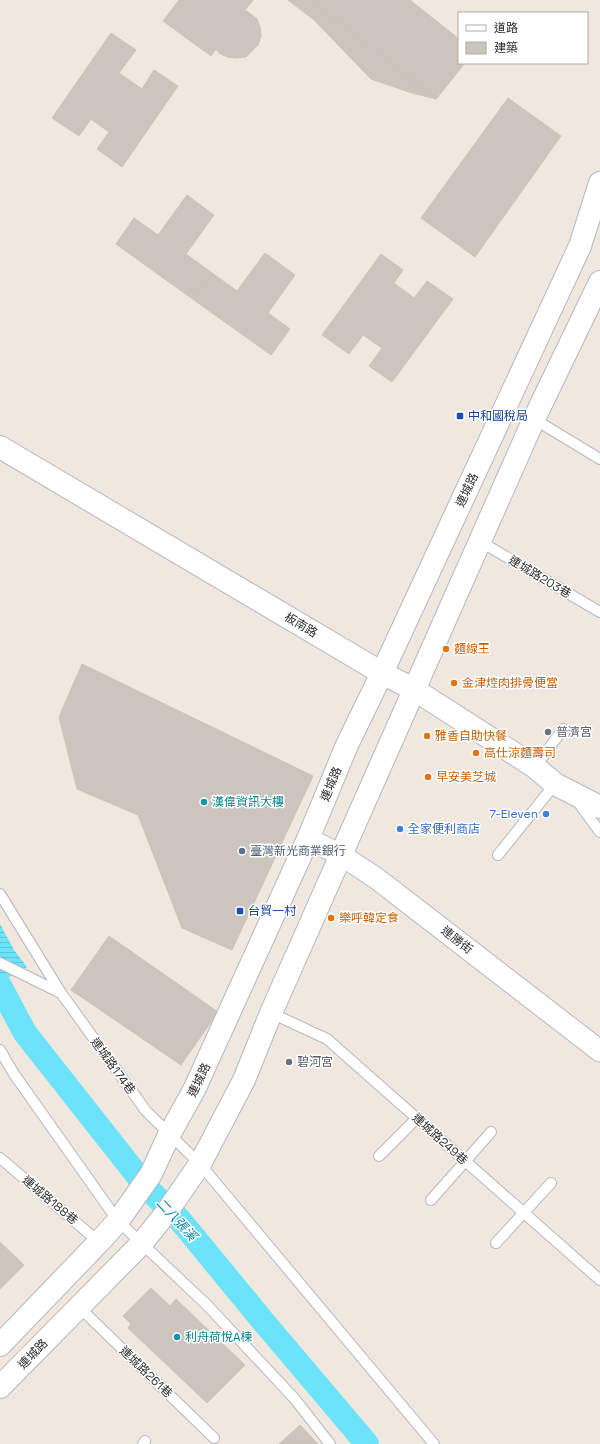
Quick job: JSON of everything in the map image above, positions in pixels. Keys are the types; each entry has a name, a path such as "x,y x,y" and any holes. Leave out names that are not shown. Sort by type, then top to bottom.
{"main road":[{"name":"連城路","path":"0,1345 118,1221 151,1174 169,1135 194,1090 308,838 347,745 382,673 580,246 600,184"},
{"name":"連城路","path":"0,1387 142,1243 166,1213 200,1164 244,1080 271,1013 481,542 534,419 600,282"},
{"name":"板南路","path":"0,447 382,673 414,690 535,767 562,786 600,807"}],"street":[{"name":"連勝街","path":"308,838 341,855 376,878 600,1051"}],"lane":[{"path":"534,419 600,459"},
{"name":"連城路203巷","path":"481,542 600,612"},
{"path":"535,767 563,729"},
{"path":"498,855 562,786 600,832"},
{"name":"連城路174巷","path":"0,894 61,993 146,1111 200,1164 434,1444"},
{"name":"連城路174巷","path":"0,963 61,993"},
{"name":"連城路249巷","path":"271,1013 328,1039 465,1162 600,1280"},
{"path":"0,1050 14,1074 118,1221 207,1305 294,1398 330,1444"},
{"path":"379,1156 417,1118"},
{"path":"431,1200 491,1132"},
{"name":"連城路188巷","path":"0,1158 99,1242"},
{"path":"496,1243 551,1183"},
{"name":"連城路261巷","path":"79,1307 214,1438"}],"water":[{"path":"0,924 14,950 27,967 0,982"}],"building":[{"path":"179,0 253,0 245,10 257,19 260,27 261,36 258,45 246,57 228,57 220,54 216,49 211,56 163,21"},
{"path":"288,0 311,0 436,99 412,93 371,79 313,19"},
{"path":"311,0 410,0 458,38 458,64 464,64 436,99"},
{"path":"111,33 136,50 119,73 142,89 154,70 178,86 122,167 97,149 109,132 91,119 79,136 52,118"},
{"path":"508,98 561,136 475,257 421,218"},
{"path":"187,195 214,215 186,254 212,273 194,300 116,244 134,218 158,235"},
{"path":"265,253 295,275 268,313 290,329 271,355 194,300 212,273 237,291"},
{"path":"381,254 403,270 394,283 414,298 427,281 453,299 392,382 369,366 382,348 363,335 349,354 322,335"},
{"name":"漢偉資訊大樓","path":"82,664 313,776 232,950 182,928 138,815 77,789 59,717"},
{"path":"109,936 218,1012 181,1065 71,990"},
{"path":"0,1242 24,1265 0,1289"},
{"name":"利舟荷悅A棟","path":"151,1288 170,1306 176,1299 245,1365 207,1403 128,1328 131,1324 123,1316"},
{"path":"300,1425 318,1444 279,1444"}],"waterway":[{"name":"二八張溪","path":"0,986 25,1033 148,1189 179,1219 367,1444"}],"place":[{"name":"中和國稅局","path":"460,416"},
{"name":"麵線王","path":"446,649"},
{"name":"金津焢肉排骨便當","path":"454,683"},
{"name":"普濟宮","path":"548,732"},
{"name":"雅香自助快餐","path":"427,736"},
{"name":"高仕涼麵壽司","path":"476,753"},
{"name":"早安美芝城","path":"428,777"},
{"name":"漢偉資訊大樓","path":"204,802"},
{"name":"7-Eleven","path":"546,814"},
{"name":"全家便利商店","path":"400,829"},
{"name":"臺灣新光商業銀行","path":"242,851"},
{"name":"台貿一村","path":"240,911"},
{"name":"樂呼韓定食","path":"331,918"},
{"name":"碧河宮","path":"289,1062"},
{"name":"利舟荷悅A棟","path":"177,1337"}]}
